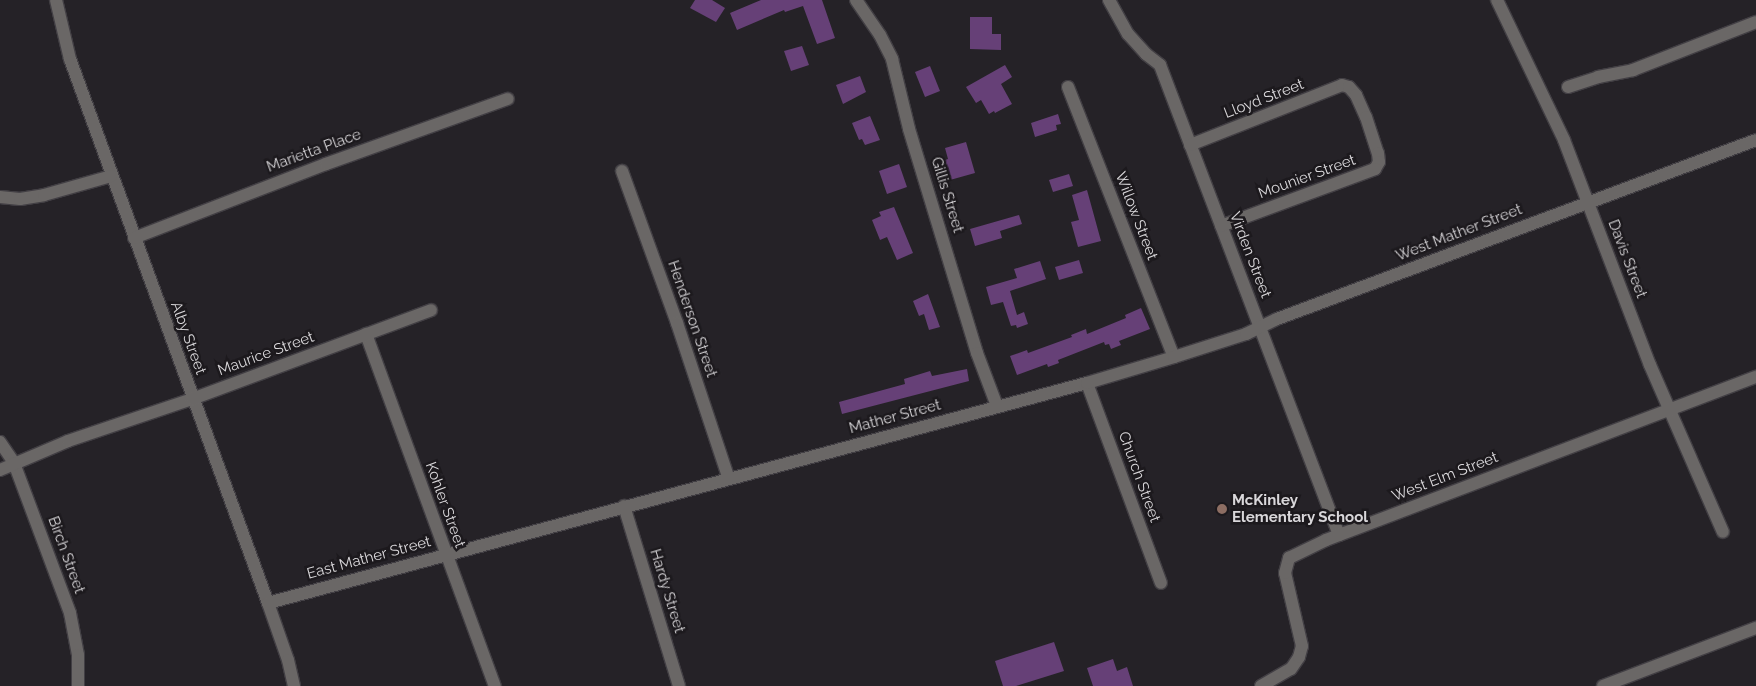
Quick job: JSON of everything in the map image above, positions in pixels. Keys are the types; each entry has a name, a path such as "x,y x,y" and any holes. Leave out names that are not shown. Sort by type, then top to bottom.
{"street":[{"name":"Alby Street","path":"56,0 70,59 192,399 268,602 288,660 294,686"},
{"name":"Gillis Street","path":"856,0 880,35 892,59 912,138 977,352 997,406"},
{"name":"Virden Street","path":"1109,0 1128,34 1146,54 1160,65 1339,535"},
{"name":"Davis Street","path":"1497,0 1564,140 1669,410 1723,532"},
{"path":"1568,87 1598,77 1633,70 1756,22"},
{"name":"Lloyd Street","path":"1190,145 1342,85 1349,87"},
{"name":"Willow Street","path":"1068,87 1174,357"},
{"name":"Mounier Street","path":"1222,226 1375,169 1379,162 1378,153 1356,95 1349,87"},
{"name":"Marietta Place","path":"134,238 326,164 508,99"},
{"name":"West Mather Street","path":"1174,357 1260,328 1588,202 1756,140"},
{"name":"Henderson Street","path":"622,171 677,323 729,479"},
{"path":"0,197 20,199 44,195 111,176"},
{"name":"Maurice Street","path":"0,470 68,441 192,399 431,310"},
{"name":"Kohler Street","path":"366,334 495,686"},
{"name":"Mather Street","path":"624,506 1088,383 1174,357"},
{"name":"West Elm Street","path":"1260,686 1291,669 1299,657 1302,646 1285,572 1289,558 1339,535 1756,377"},
{"name":"Church Street","path":"1088,383 1161,583"},
{"name":"Birch Street","path":"0,442 14,463 70,613 78,655 78,686"},
{"name":"East Mather Street","path":"268,602 624,506"},
{"name":"Hardy Street","path":"624,506 679,686"},
{"path":"1603,686 1756,628"}],"building":[{"path":"695,0 712,0 725,8 716,22 690,8"},
{"path":"761,0 822,0 835,38 817,44 803,6 785,12 784,10 737,30 730,13"},
{"path":"970,17 992,17 992,34 1001,34 1001,50 970,49"},
{"path":"802,46 809,65 791,71 784,51"},
{"path":"1005,65 1012,77 1001,84 1012,104 989,114 981,100 976,103 966,87"},
{"path":"930,66 940,91 925,97 915,72"},
{"path":"860,76 866,92 843,104 836,85"},
{"path":"1058,114 1061,124 1056,125 1057,130 1035,137 1031,123"},
{"path":"870,116 880,140 865,145 862,139 859,140 852,123"},
{"path":"966,142 975,173 950,180 945,160 948,159 945,148"},
{"path":"899,164 907,187 887,194 879,171"},
{"path":"1069,174 1073,186 1053,192 1049,180"},
{"path":"1087,190 1101,241 1078,247 1071,222 1079,220 1072,195"},
{"path":"894,207 913,253 897,260 887,237 880,240 872,220 881,216 879,212"},
{"path":"1019,215 1022,224 1000,231 1002,238 975,246 970,229"},
{"path":"1079,260 1083,273 1059,280 1055,267"},
{"path":"1040,261 1046,279 1010,291 1017,315 1024,312 1028,324 1017,328 1016,325 1011,326 1003,302 991,305 986,287 1017,278 1014,269"},
{"path":"928,294 940,327 929,330 924,314 919,316 913,301"},
{"path":"1141,308 1150,329 1119,341 1121,345 1111,349 1109,344 1105,345 1104,342 1058,360 1059,363 1048,367 1047,364 1017,375 1010,356 1027,350 1028,353 1072,337 1071,335 1086,329 1087,334 1126,318 1125,315"},
{"path":"967,369 969,381 842,414 839,402 905,384 904,379 930,371 932,376"},
{"path":"1054,642 1064,671 1016,686 1003,686 995,661"},
{"path":"1113,659 1117,671 1127,667 1133,686 1093,686 1087,668"}],"place":[{"name":"McKinley Elementary School","path":"1222,509"}]}
